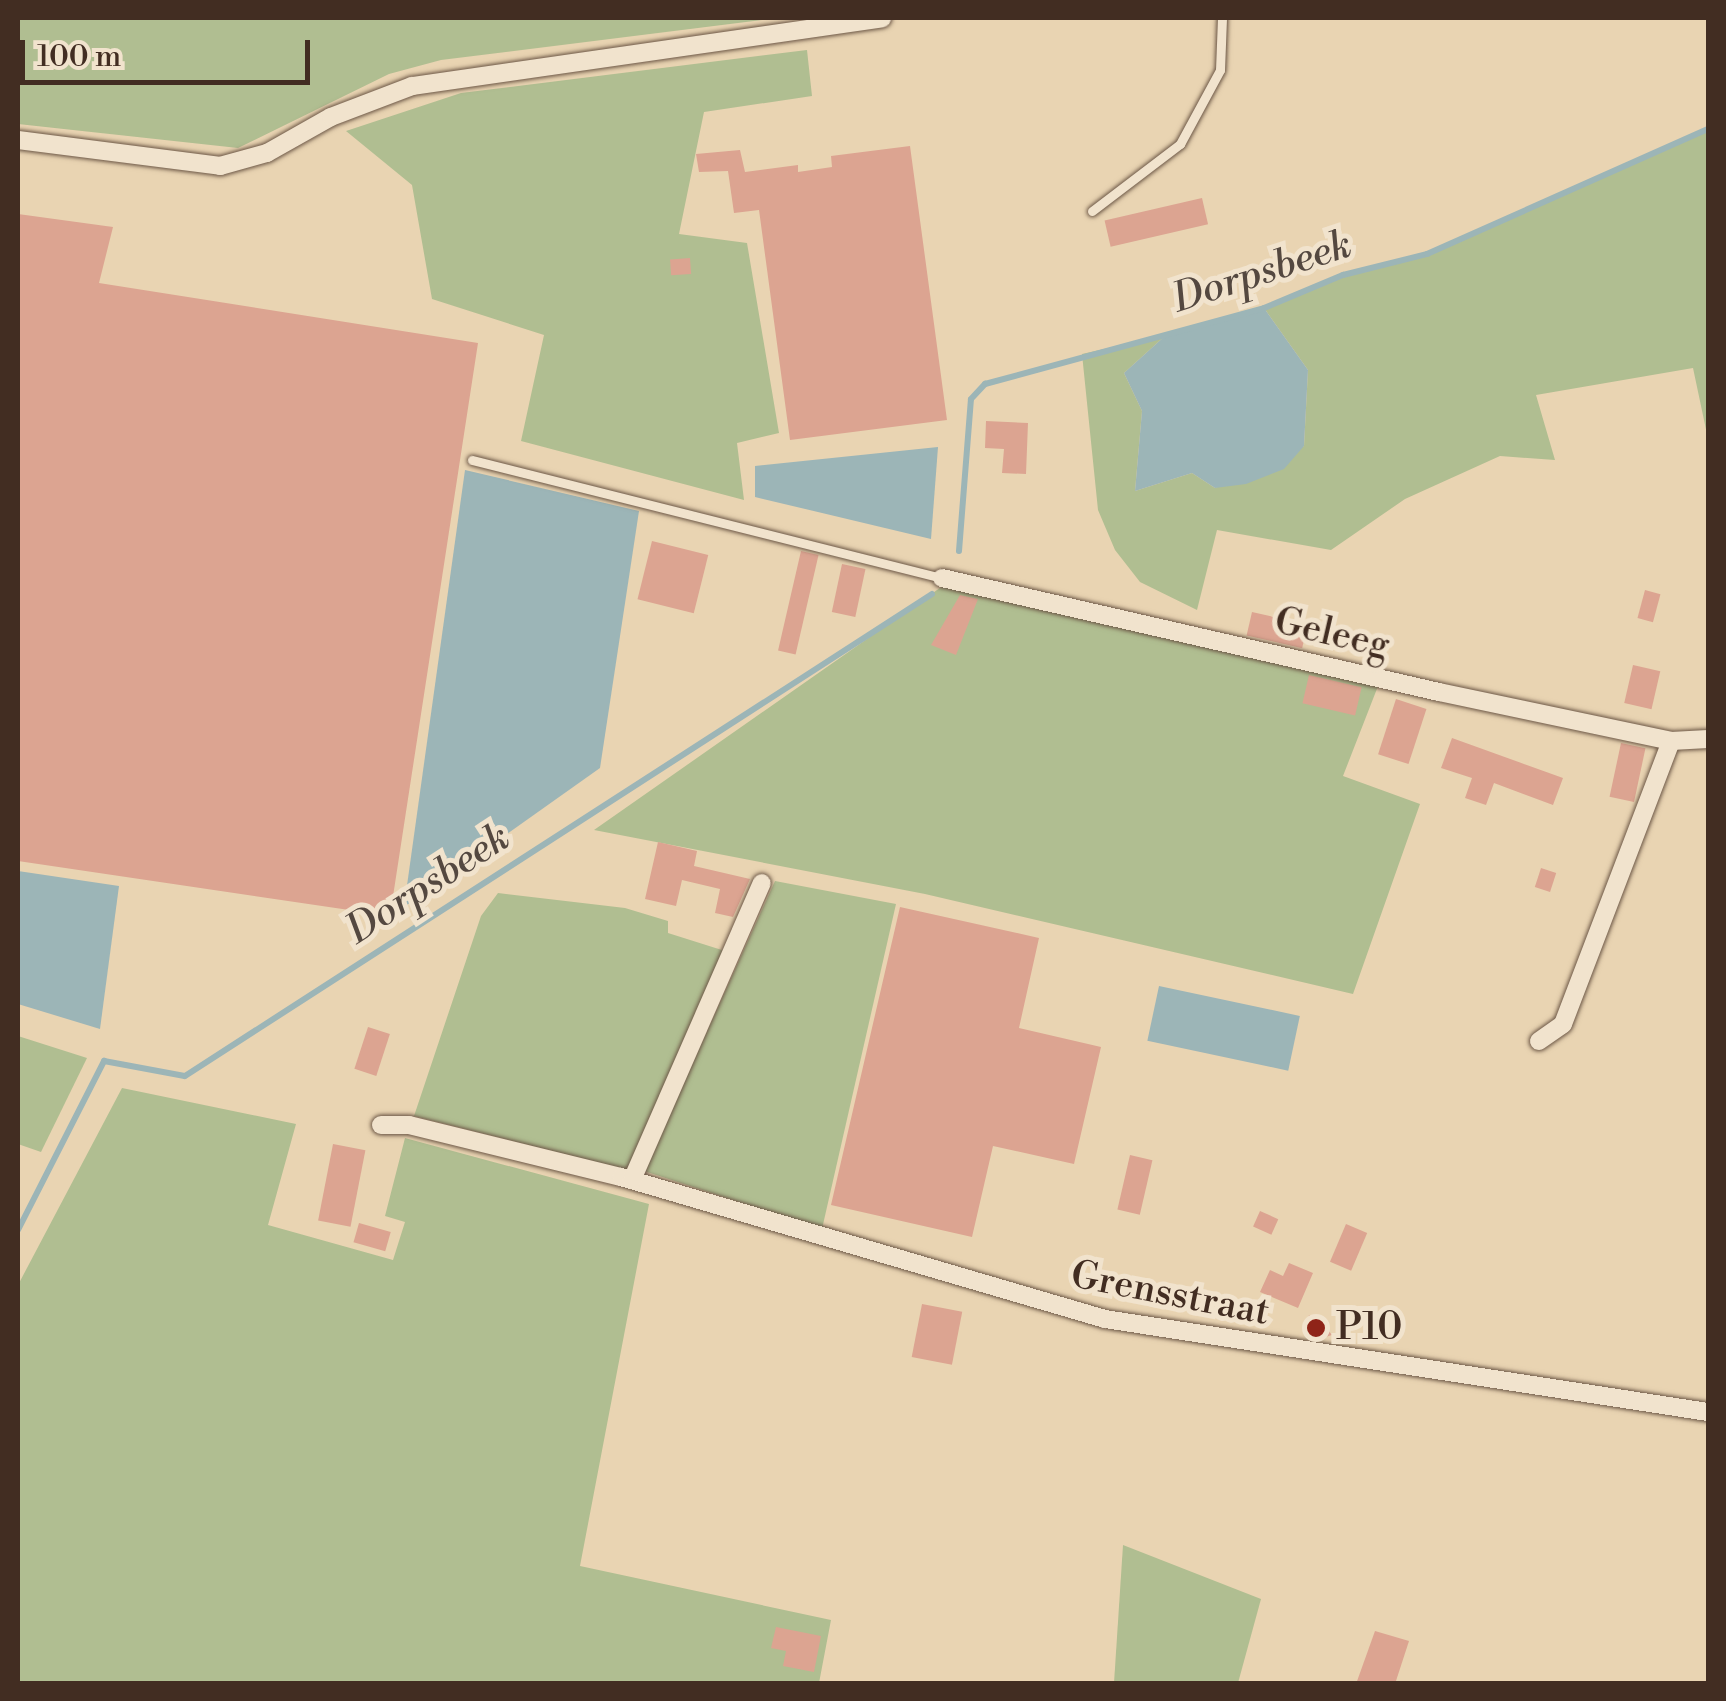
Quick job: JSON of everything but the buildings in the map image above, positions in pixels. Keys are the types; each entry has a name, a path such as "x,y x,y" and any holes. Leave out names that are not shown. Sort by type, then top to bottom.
{"street":[{"path":"18,140 220,166 267,154 331,117 412,86 882,18"},
{"name":"Geleeg","path":"942,578 1672,740 1708,740"},
{"path":"1539,1041 1563,1024 1672,740"},
{"path":"632,1180 762,883"},
{"name":"Grensstraat","path":"381,1125 409,1125 632,1180 1105,1319 1708,1412"}],"lane":[{"path":"1092,211 1180,144 1220,70 1222,18"},
{"path":"472,460 942,578"}],"green space":[{"path":"18,18 779,18 441,60 389,74 238,148 18,124"},
{"path":"807,50 812,96 704,112 679,234 747,243 779,433 737,443 744,500 521,441 544,335 432,299 412,185 346,131 461,93"},
{"path":"1708,129 1708,439 1693,368 1536,395 1555,460 1500,456 1405,499 1331,550 1217,530 1197,610 1140,582 1115,550 1098,510 1082,354 1166,335 1124,373 1142,411 1135,491 1192,473 1215,488 1304,446 1308,370 1264,308 1343,275 1427,254"},
{"path":"947,583 1380,681 1343,776 1420,804 1353,994 925,894 594,830"},
{"path":"775,881 896,904 822,1229 644,1171"},
{"path":"498,893 625,908 668,921 668,933 725,951 627,1170 414,1116 481,916"},
{"path":"18,1036 87,1058 41,1152 18,1144"},
{"path":"122,1088 296,1124 268,1225 393,1260 405,1222 385,1216 405,1138 649,1204 580,1566 831,1620 819,1683 18,1683 18,1285"},
{"path":"1123,1545 1261,1599 1238,1683 1114,1683"}],"water":[{"path":"1264,308 1308,370 1304,446 1284,469 1246,484 1215,488 1192,473 1135,491 1142,411 1124,373 1166,335"},
{"path":"938,447 931,539 755,497 755,466"},
{"path":"465,470 639,511 600,768 404,907"},
{"path":"18,871 119,886 100,1029 18,1004"},
{"path":"1159,986 1300,1016 1288,1071 1147,1041"}],"waterway":[{"name":"Dorpsbeek","path":"959,551 971,399 985,384 1264,308 1343,275 1427,254 1708,129"},
{"name":"Dorpsbeek","path":"18,1230 104,1061 185,1076 932,594"}],"place":[{"name":"P10","path":"1316,1328"}]}
